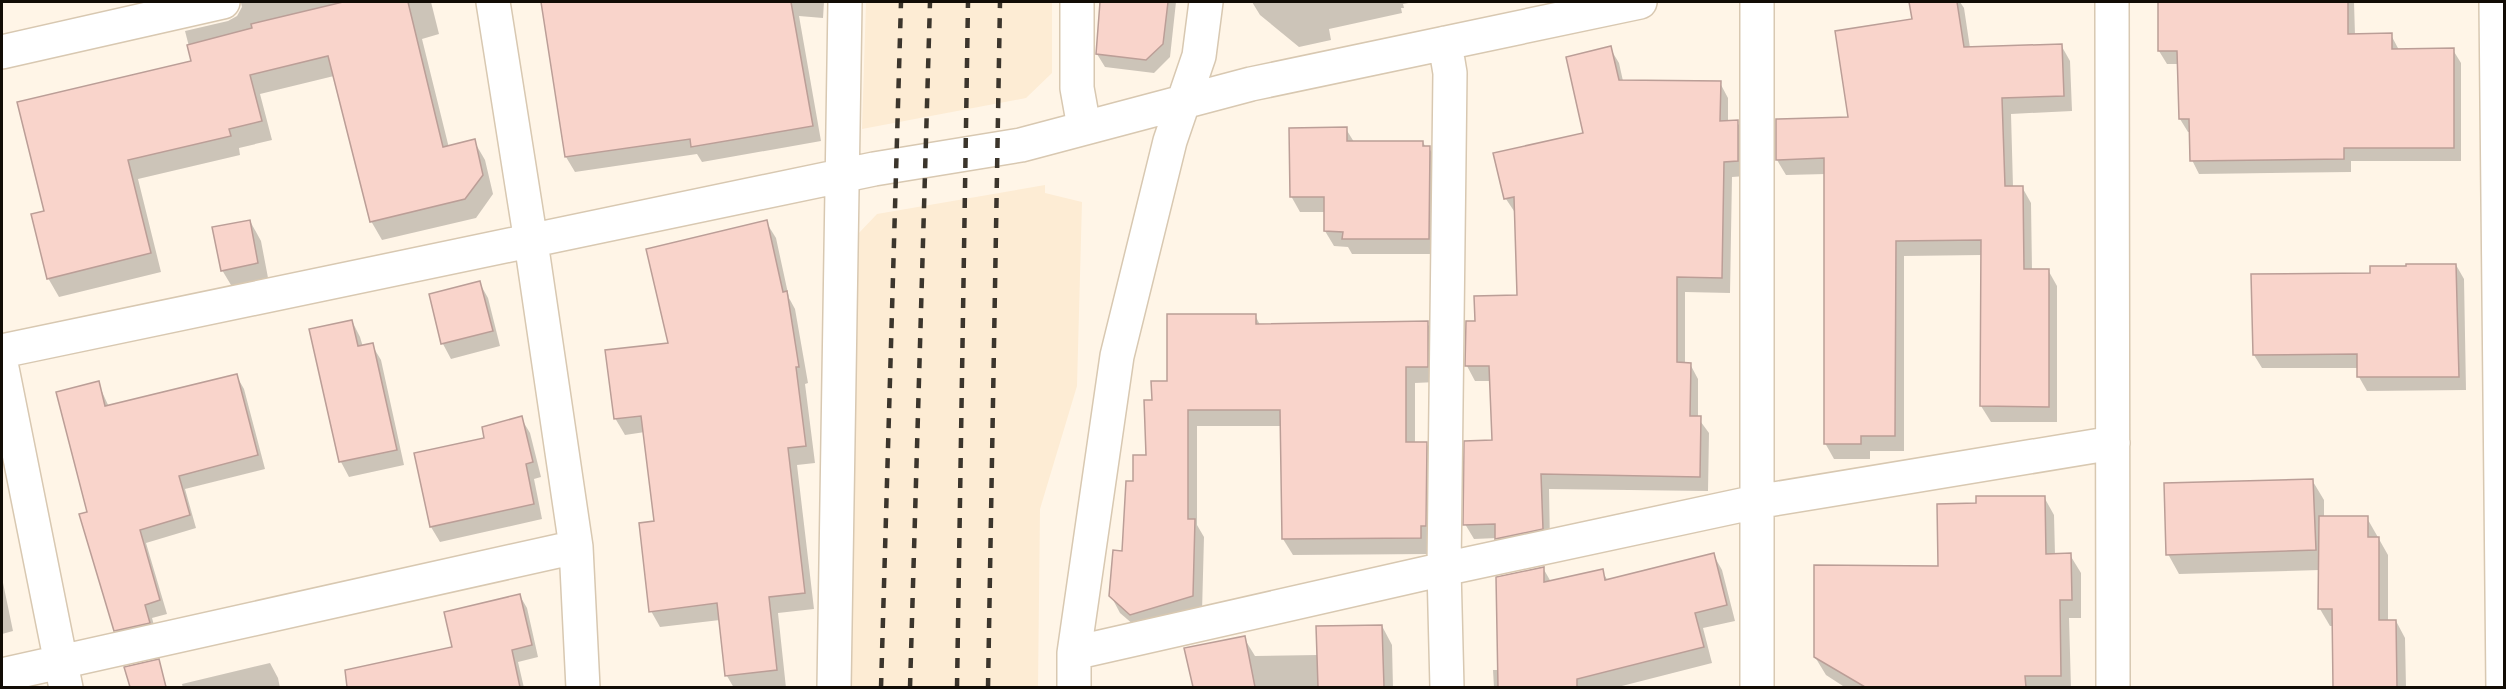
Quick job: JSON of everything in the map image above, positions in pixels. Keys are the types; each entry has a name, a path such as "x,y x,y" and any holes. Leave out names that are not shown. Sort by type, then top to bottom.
{"street":[{"path":"2,52 223,2"},
{"path":"493,2 576,547 583,687"},
{"path":"834,687 845,2"},
{"path":"1077,2 1077,88 1084,127"},
{"path":"1074,687 1074,653 1117,356 1170,141 1199,56 1206,2"},
{"path":"2,351 873,169 1021,145 1251,84 1640,2"},
{"path":"1757,2 1757,687"},
{"path":"2112,2 2113,687"},
{"path":"2496,2 2503,687"},
{"path":"1445,43 1450,73 1444,569 1447,687"},
{"path":"2,368 64,675"},
{"path":"1074,653 1444,569 1756,502 2112,443"},
{"path":"2,675 64,675 576,547"}],"shaded area":[{"path":"866,2 1052,2 1052,73 1026,98 862,129"},
{"path":"1045,185 1045,193 1082,202 1077,386 1040,509 1038,687 847,688 858,234 877,214"}],"building":[{"path":"343,2 408,2 443,147 475,139 483,175 465,199 370,222 328,56 250,75 262,121 229,129 231,136 128,160 151,253 47,279 31,214 44,211 17,102 191,61 187,45 252,28 251,24"},
{"path":"541,2 791,2 813,126 691,147 690,139 565,157"},
{"path":"1100,2 1168,2 1163,44 1146,60 1096,54"},
{"path":"1909,2 1957,2 1964,47 2062,44 2064,96 2002,98 2005,186 2023,186 2024,269 2049,269 2049,407 1980,406 1981,240 1896,241 1895,436 1861,436 1861,444 1824,444 1824,158 1776,160 1776,119 1848,117 1835,31 1912,19"},
{"path":"2158,2 2348,2 2348,34 2392,33 2392,49 2454,48 2454,148 2344,148 2344,159 2190,161 2189,119 2179,119 2177,51 2158,51"},
{"path":"1611,46 1619,80 1721,81 1720,121 1738,120 1738,161 1724,162 1722,278 1677,277 1677,362 1691,363 1690,416 1701,416 1700,477 1541,474 1543,529 1495,539 1495,524 1463,525 1464,441 1492,440 1489,366 1465,366 1466,321 1475,321 1474,296 1517,295 1514,197 1504,199 1493,153 1583,133 1566,57"},
{"path":"1347,127 1347,141 1423,141 1423,146 1430,146 1429,239 1342,239 1343,232 1324,231 1324,197 1290,197 1289,128"},
{"path":"250,220 258,263 221,271 212,227"},
{"path":"767,220 783,292 787,291 799,367 796,367 806,446 788,448 805,593 769,597 777,670 725,676 717,603 649,612 639,523 654,521 641,416 614,419 605,350 668,343 646,249"},
{"path":"2406,264 2456,264 2459,377 2357,377 2357,354 2253,355 2251,274 2370,273 2370,266 2406,266"},
{"path":"480,281 493,331 441,344 429,294"},
{"path":"1167,314 1256,314 1256,324 1428,321 1428,367 1406,367 1406,442 1427,442 1426,526 1421,526 1421,538 1282,539 1280,410 1188,410 1188,519 1195,519 1193,596 1130,615 1109,596 1113,550 1122,551 1126,481 1133,481 1133,455 1146,455 1144,400 1152,400 1151,381 1167,381"},
{"path":"352,320 358,346 373,343 397,450 339,462 309,329"},
{"path":"237,374 258,455 179,476 190,515 140,530 160,600 145,605 150,623 114,631 79,514 87,512 56,392 99,381 105,406"},
{"path":"522,416 533,462 526,464 534,504 430,527 414,453 484,438 482,427"},
{"path":"2313,479 2316,550 2166,555 2164,483"},
{"path":"1976,496 2045,496 2046,554 2071,553 2072,600 2060,600 2061,676 2025,676 2026,687 1865,687 1814,657 1814,565 1938,566 1937,504 1976,503"},
{"path":"2319,516 2368,516 2368,537 2379,537 2379,620 2396,620 2397,687 2333,687 2332,609 2318,609"},
{"path":"1714,553 1727,605 1695,613 1704,647 1577,679 1577,687 1498,687 1496,577 1544,567 1544,582 1603,569 1605,580"},
{"path":"520,594 532,645 512,650 520,687 347,687 345,670 452,647 444,612"},
{"path":"1382,625 1384,687 1318,687 1316,626"},
{"path":"1245,636 1255,687 1193,687 1184,648"},
{"path":"159,659 166,687 130,687 124,667"}],"railway":[{"path":"881,688 901,2"},
{"path":"910,688 930,2"},
{"path":"957,688 968,2"},
{"path":"988,688 1000,2"}]}
